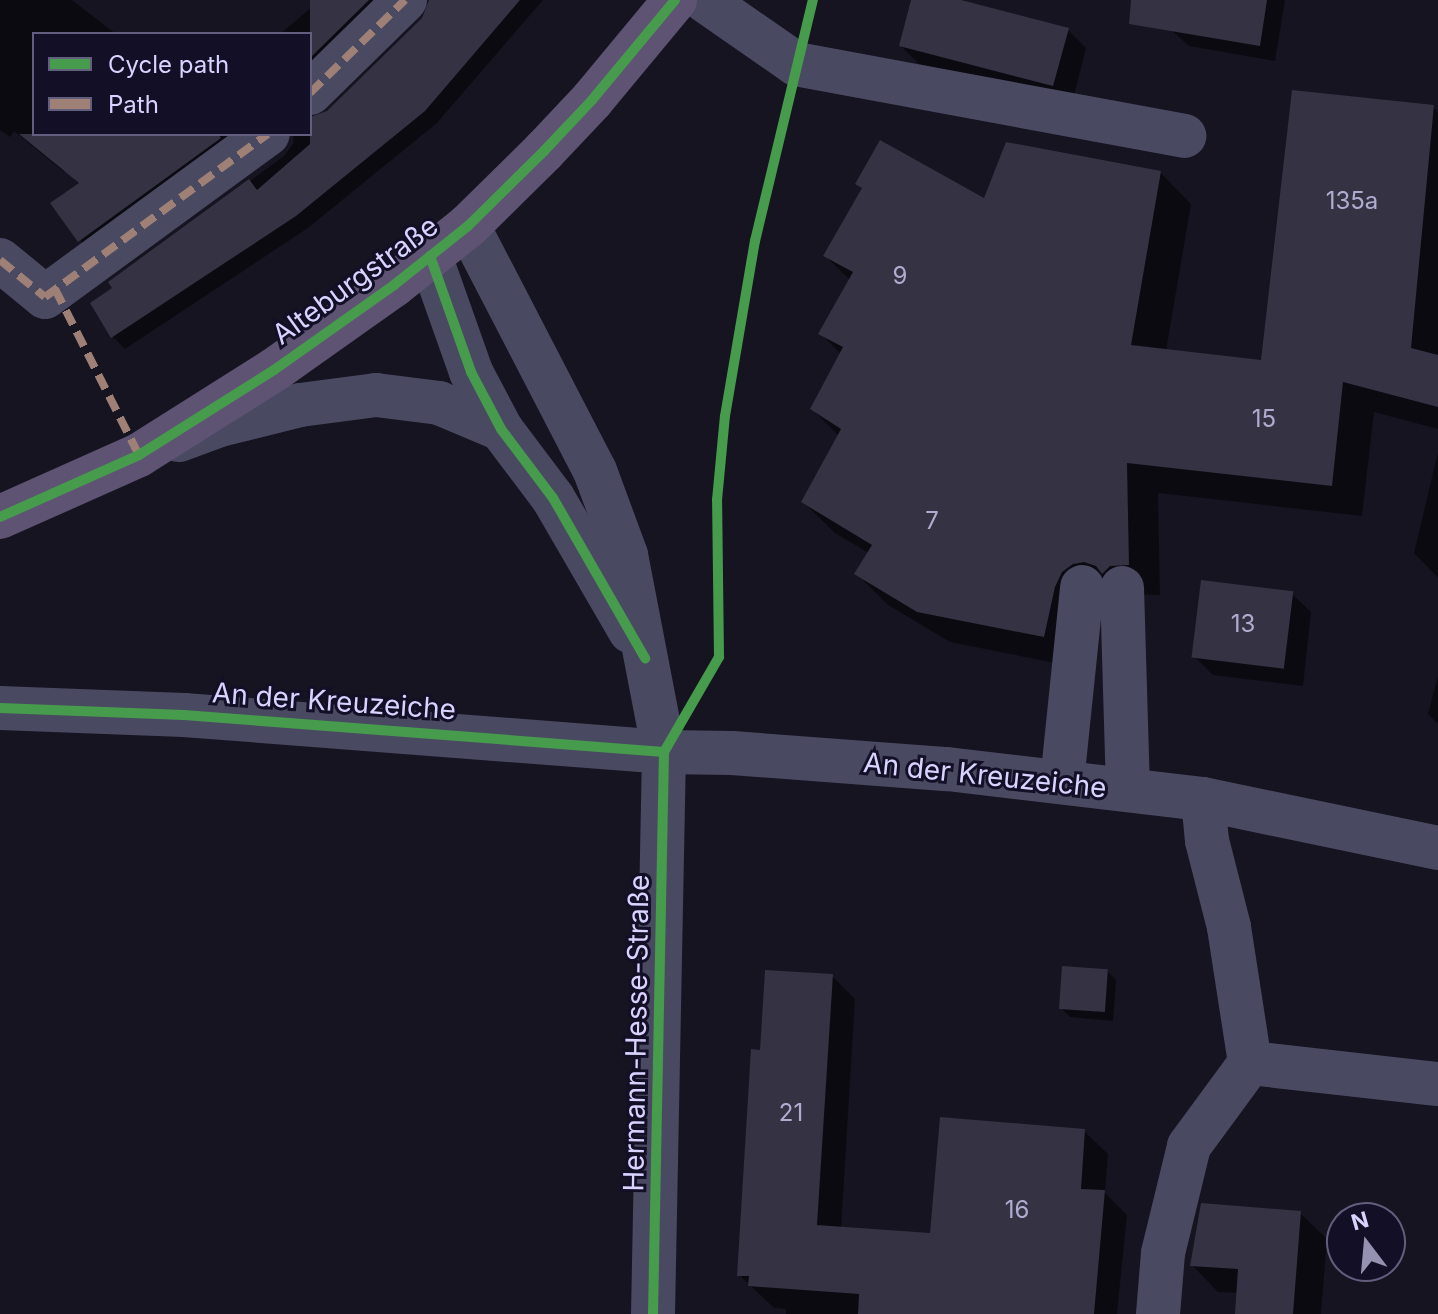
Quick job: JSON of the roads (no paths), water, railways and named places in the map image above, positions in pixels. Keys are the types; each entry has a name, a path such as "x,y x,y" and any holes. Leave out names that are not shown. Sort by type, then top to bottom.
{"main road":[{"name":"Alteburgstraße","path":"0,517 139,455 358,312 468,226 592,100 675,0"}],"street":[{"path":"312,91 405,0"},
{"path":"704,0 796,64 1184,136"},
{"path":"0,260 45,297 265,136"},
{"name":"Hermann-Hesse-Straße","path":"468,226 595,471 626,555 664,752 653,1314"},
{"name":"Hermann-Hesse-Straße","path":"430,256 448,315 471,372 501,429 553,498 645,658"},
{"path":"139,455 220,425 351,396 392,395 439,403 501,429"},
{"path":"1062,782 1102,588 1128,790"},
{"name":"An der Kreuzeiche","path":"0,708 184,715 664,752 732,753 932,768 1203,799 1438,848"},
{"path":"1158,1314 1163,1253 1189,1146 1250,1063 1229,927 1207,841 1203,799"},
{"path":"1250,1063 1438,1084"}]}
